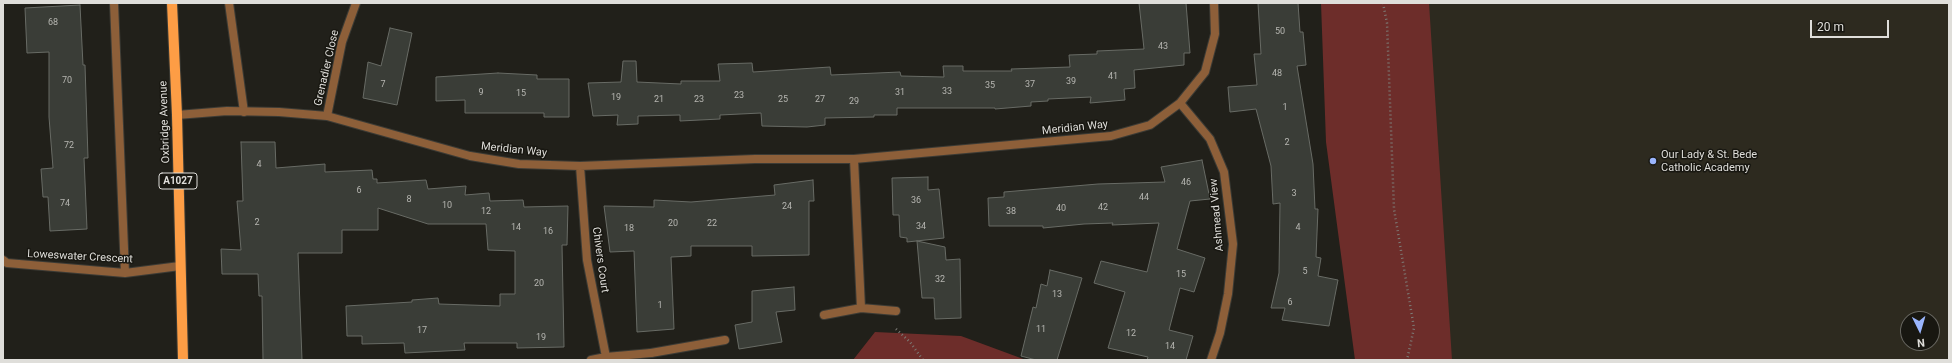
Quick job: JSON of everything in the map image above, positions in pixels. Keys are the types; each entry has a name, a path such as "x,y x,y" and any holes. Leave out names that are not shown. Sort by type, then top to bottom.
{"main road":[{"name":"Oxbridge Avenue","path":"172,3 177,115 183,360"}],"street":[{"path":"114,3 125,273"},
{"path":"229,3 244,112"},
{"name":"Grenadier Close","path":"327,116 342,42 356,3"},
{"name":"Meridian Way","path":"177,115 279,112 327,116 470,156 519,164 580,166 755,159 854,159 1111,136 1150,125 1180,104 1205,72 1215,34 1214,3"},
{"name":"Ashmead View","path":"1180,104 1210,139 1224,172 1228,201 1233,244 1228,294 1220,334 1211,360"},
{"path":"854,159 861,308"},
{"name":"Chivers Court","path":"580,166 587,260 606,357"},
{"name":"Loweswater Crescent","path":"3,260 7,263 125,273 180,266"},
{"path":"824,316 861,308 896,312"},
{"path":"591,360 606,357 651,353 725,340"}],"path":[{"path":"1383,3 1387,23 1394,209 1414,328 1407,360"},
{"path":"878,310 910,342 923,360"}],"shaded area":[{"path":"1321,3 1429,3 1452,360 1355,360 1326,142"},
{"name":"Our Lady & St. Bede Catholic Academy","path":"1338,3 1949,3 1949,360 1380,360"},
{"path":"875,332 961,336 1026,360 853,360"}],"building":[{"path":"1139,3 1186,3 1190,53 1184,53 1184,65 1134,70 1135,88 1124,89 1125,100 1090,103 1091,97 1048,99 1048,101 1031,102 1031,106 995,109 897,108 897,115 825,118 825,125 807,127 762,126 761,113 720,115 720,119 680,121 680,115 638,116 638,124 617,125 618,115 593,116 588,83 621,82 623,61 636,61 637,82 681,84 681,81 720,81 718,64 752,63 753,72 830,67 831,75 900,72 901,76 944,77 943,66 963,66 963,71 1012,71 1011,69 1070,67 1069,55 1097,54 1097,51 1144,49"},
{"path":"1258,3 1298,3 1300,32 1303,32 1306,65 1297,66 1313,164 1315,209 1318,209 1316,257 1321,258 1318,276 1338,280 1329,326 1282,320 1285,308 1271,308 1279,273 1280,203 1273,204 1271,166 1256,109 1230,112 1228,87 1257,85 1254,54 1261,54"},
{"path":"80,5 83,65 85,65 88,158 84,158 87,229 50,231 48,197 43,197 41,169 53,168 49,117 49,52 27,53 25,8"},
{"path":"390,28 412,33 397,105 363,98 368,62 381,66"},
{"path":"498,73 537,75 537,79 569,79 569,117 544,117 544,113 465,113 465,100 436,101 436,77"},
{"path":"241,142 275,142 276,168 325,164 325,172 372,170 373,179 377,179 377,183 426,180 428,189 466,186 465,195 489,193 490,201 523,200 524,207 568,206 567,245 562,245 564,347 517,348 517,343 464,343 465,350 405,353 404,343 362,344 362,336 347,336 346,306 412,302 412,300 438,298 439,304 500,306 500,294 515,294 515,251 488,250 486,224 428,224 378,208 378,230 342,230 342,253 298,253 302,360 263,360 262,296 259,296 258,274 222,274 221,249 241,250 237,201 243,201"},
{"path":"1202,160 1210,199 1190,201 1177,249 1205,258 1194,292 1180,288 1169,330 1193,336 1186,360 1147,360 1148,357 1108,348 1125,292 1094,283 1101,261 1147,272 1159,223 1112,225 1113,223 1084,224 1043,228 1043,226 989,226 988,198 1004,197 1004,192 1098,184 1165,182 1161,167"},
{"path":"928,177 928,190 939,189 944,238 907,242 907,238 900,237 899,215 893,215 892,178"},
{"path":"813,180 814,201 809,201 809,255 752,256 752,246 691,246 691,256 671,257 674,329 637,332 634,251 610,252 604,206 654,207 654,200 691,202 775,195 774,185"},
{"path":"917,241 945,247 946,260 960,259 961,318 935,319 934,298 922,298"},
{"path":"1050,270 1082,278 1057,360 1036,360 1021,356 1033,307 1036,308 1041,284 1047,286"},
{"path":"794,287 795,310 776,312 782,342 739,349 735,325 752,322 752,291"}],"place":[{"name":"Our Lady & St. Bede Catholic Academy","path":"1653,161"}]}
